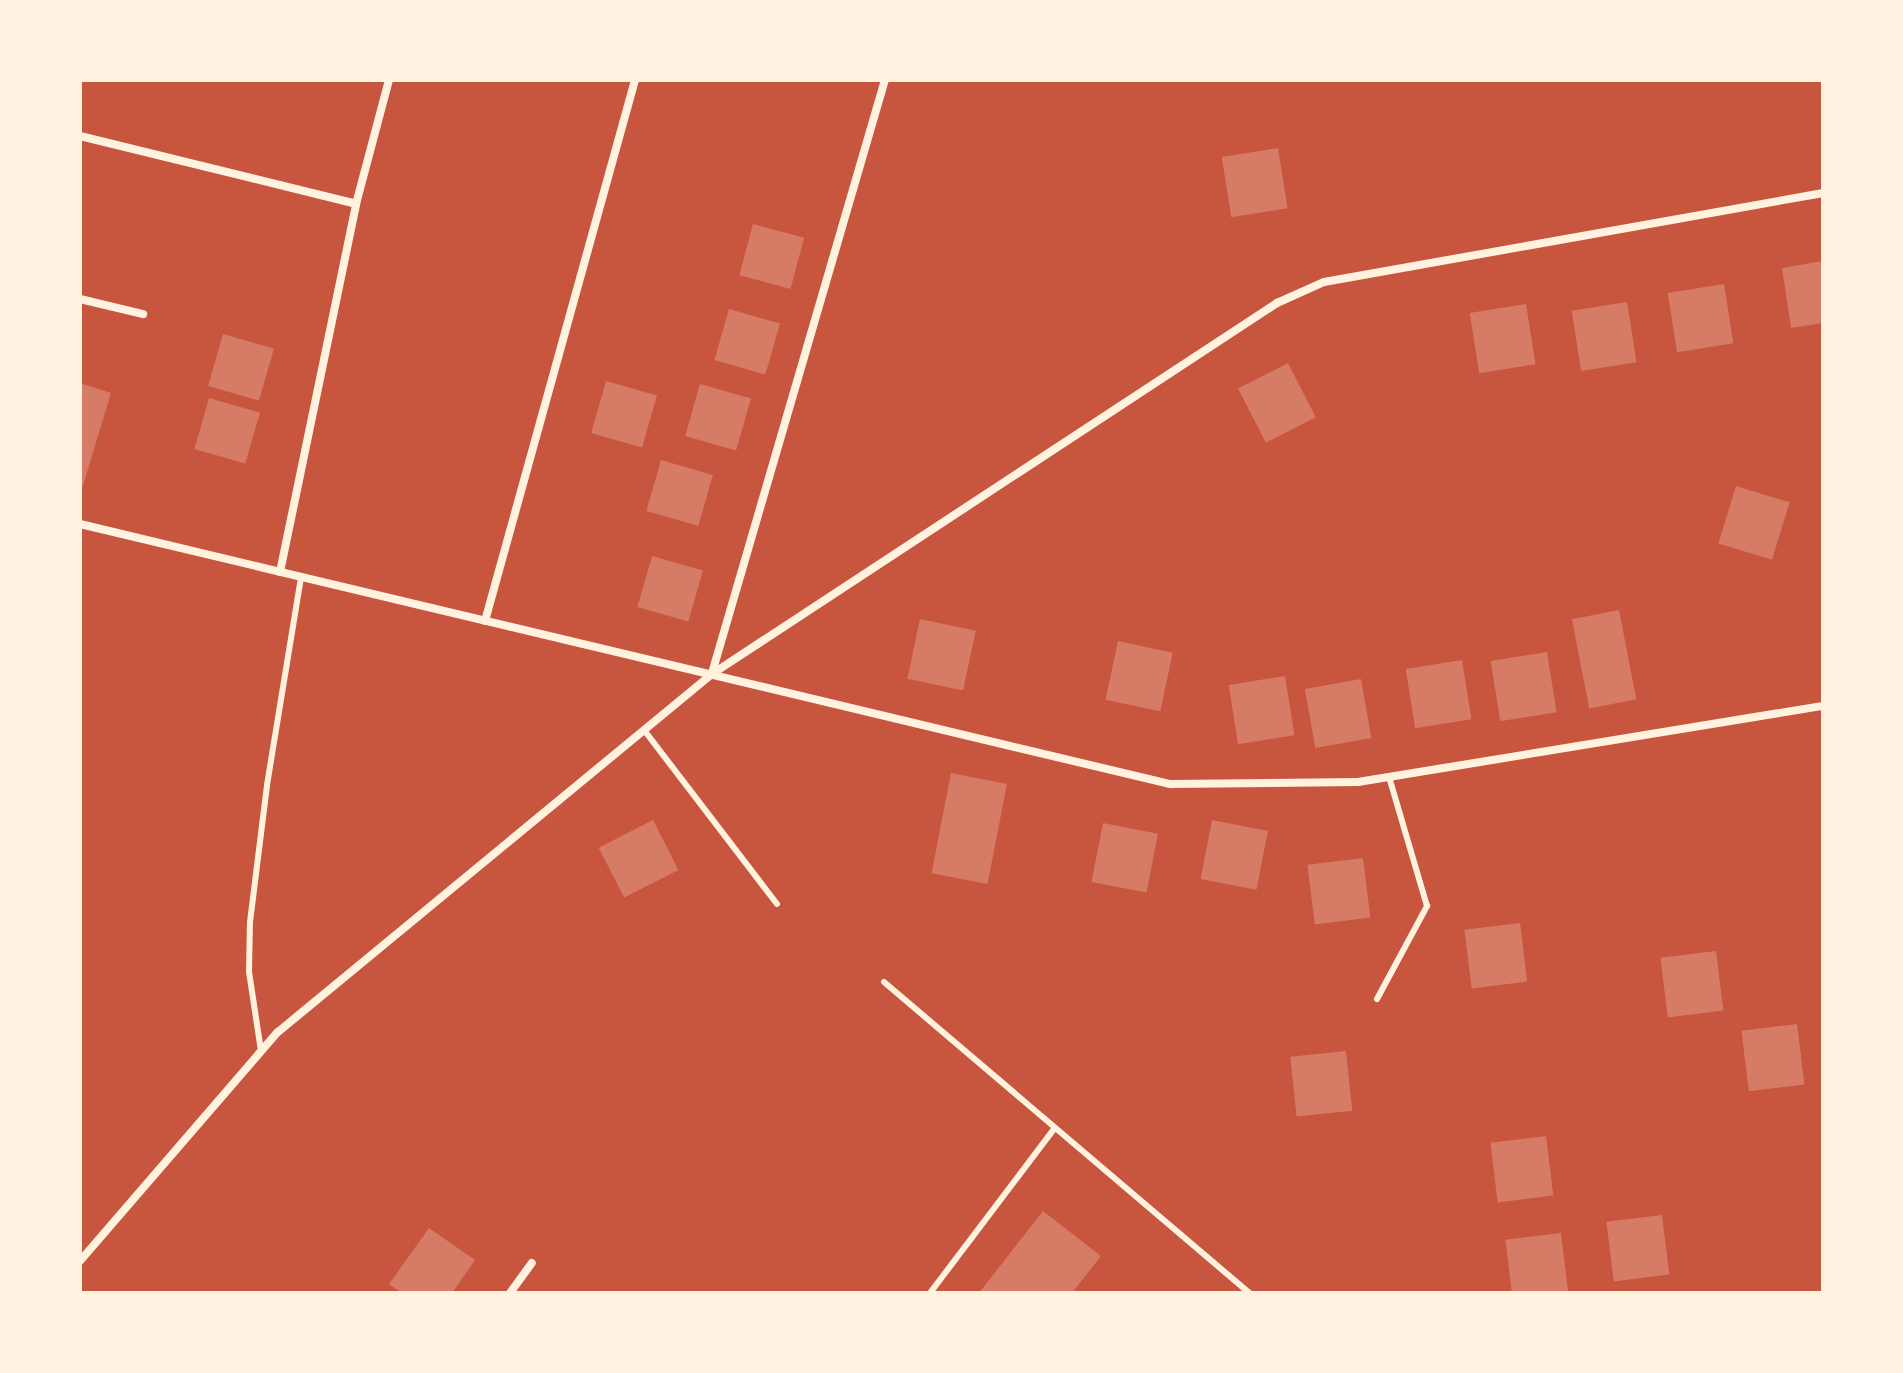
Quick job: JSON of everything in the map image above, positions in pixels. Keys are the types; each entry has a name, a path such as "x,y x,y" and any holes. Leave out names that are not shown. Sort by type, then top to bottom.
{"street":[{"path":"280,572 356,204 389,80"},
{"path":"485,621 635,80"},
{"path":"712,674 885,80"},
{"path":"80,136 356,204"},
{"path":"80,1261 278,1032 712,674 1277,303 1324,282 1823,193"},
{"path":"80,299 143,314"},
{"path":"80,524 1170,784 1358,782 1823,706"},
{"path":"510,1293 532,1263"}],"lane":[{"path":"261,1051 249,972 250,922 267,785 301,577"},
{"path":"644,730 777,904"},
{"path":"1377,999 1427,906 1389,777"},
{"path":"884,982 1249,1293"},
{"path":"930,1293 1055,1128"}],"building":[{"path":"1278,148 1288,208 1231,217 1222,157"},
{"path":"753,224 804,238 790,289 739,275"},
{"path":"1823,261 1823,323 1791,328 1782,268"},
{"path":"1724,284 1733,343 1677,352 1668,293"},
{"path":"1627,302 1637,362 1581,371 1572,311"},
{"path":"1526,304 1536,364 1479,373 1470,313"},
{"path":"729,309 780,324 765,375 714,360"},
{"path":"223,334 274,349 259,401 208,386"},
{"path":"1288,363 1316,417 1266,443 1238,388"},
{"path":"606,381 657,396 642,448 591,433"},
{"path":"80,383 111,393 81,492 80,492"},
{"path":"700,384 751,399 736,451 685,436"},
{"path":"209,398 260,413 245,464 194,449"},
{"path":"661,460 713,475 698,526 646,511"},
{"path":"1736,486 1790,502 1772,560 1718,543"},
{"path":"652,556 703,571 688,622 637,607"},
{"path":"1619,610 1636,699 1589,708 1572,619"},
{"path":"920,619 976,631 963,691 907,679"},
{"path":"1118,641 1173,653 1160,711 1106,700"},
{"path":"1547,652 1557,712 1500,721 1491,661"},
{"path":"1462,660 1471,719 1415,728 1406,669"},
{"path":"1285,676 1294,735 1238,744 1229,685"},
{"path":"1361,679 1371,738 1315,748 1305,689"},
{"path":"951,773 1007,784 987,884 932,873"},
{"path":"653,820 678,870 624,898 599,848"},
{"path":"1212,820 1268,831 1257,890 1201,879"},
{"path":"1103,823 1158,834 1147,893 1092,882"},
{"path":"1363,858 1370,918 1315,924 1307,865"},
{"path":"1520,923 1527,982 1472,988 1464,930"},
{"path":"1716,951 1723,1011 1668,1017 1660,958"},
{"path":"1797,1024 1804,1085 1749,1091 1741,1031"},
{"path":"1346,1051 1352,1111 1297,1117 1290,1057"},
{"path":"1546,1136 1553,1196 1498,1202 1490,1143"},
{"path":"1043,1211 1101,1256 1072,1293 979,1293"},
{"path":"1662,1215 1669,1275 1614,1281 1606,1222"},
{"path":"429,1228 475,1260 452,1293 402,1293 389,1284"},
{"path":"1561,1233 1568,1293 1512,1293 1505,1240"}]}
